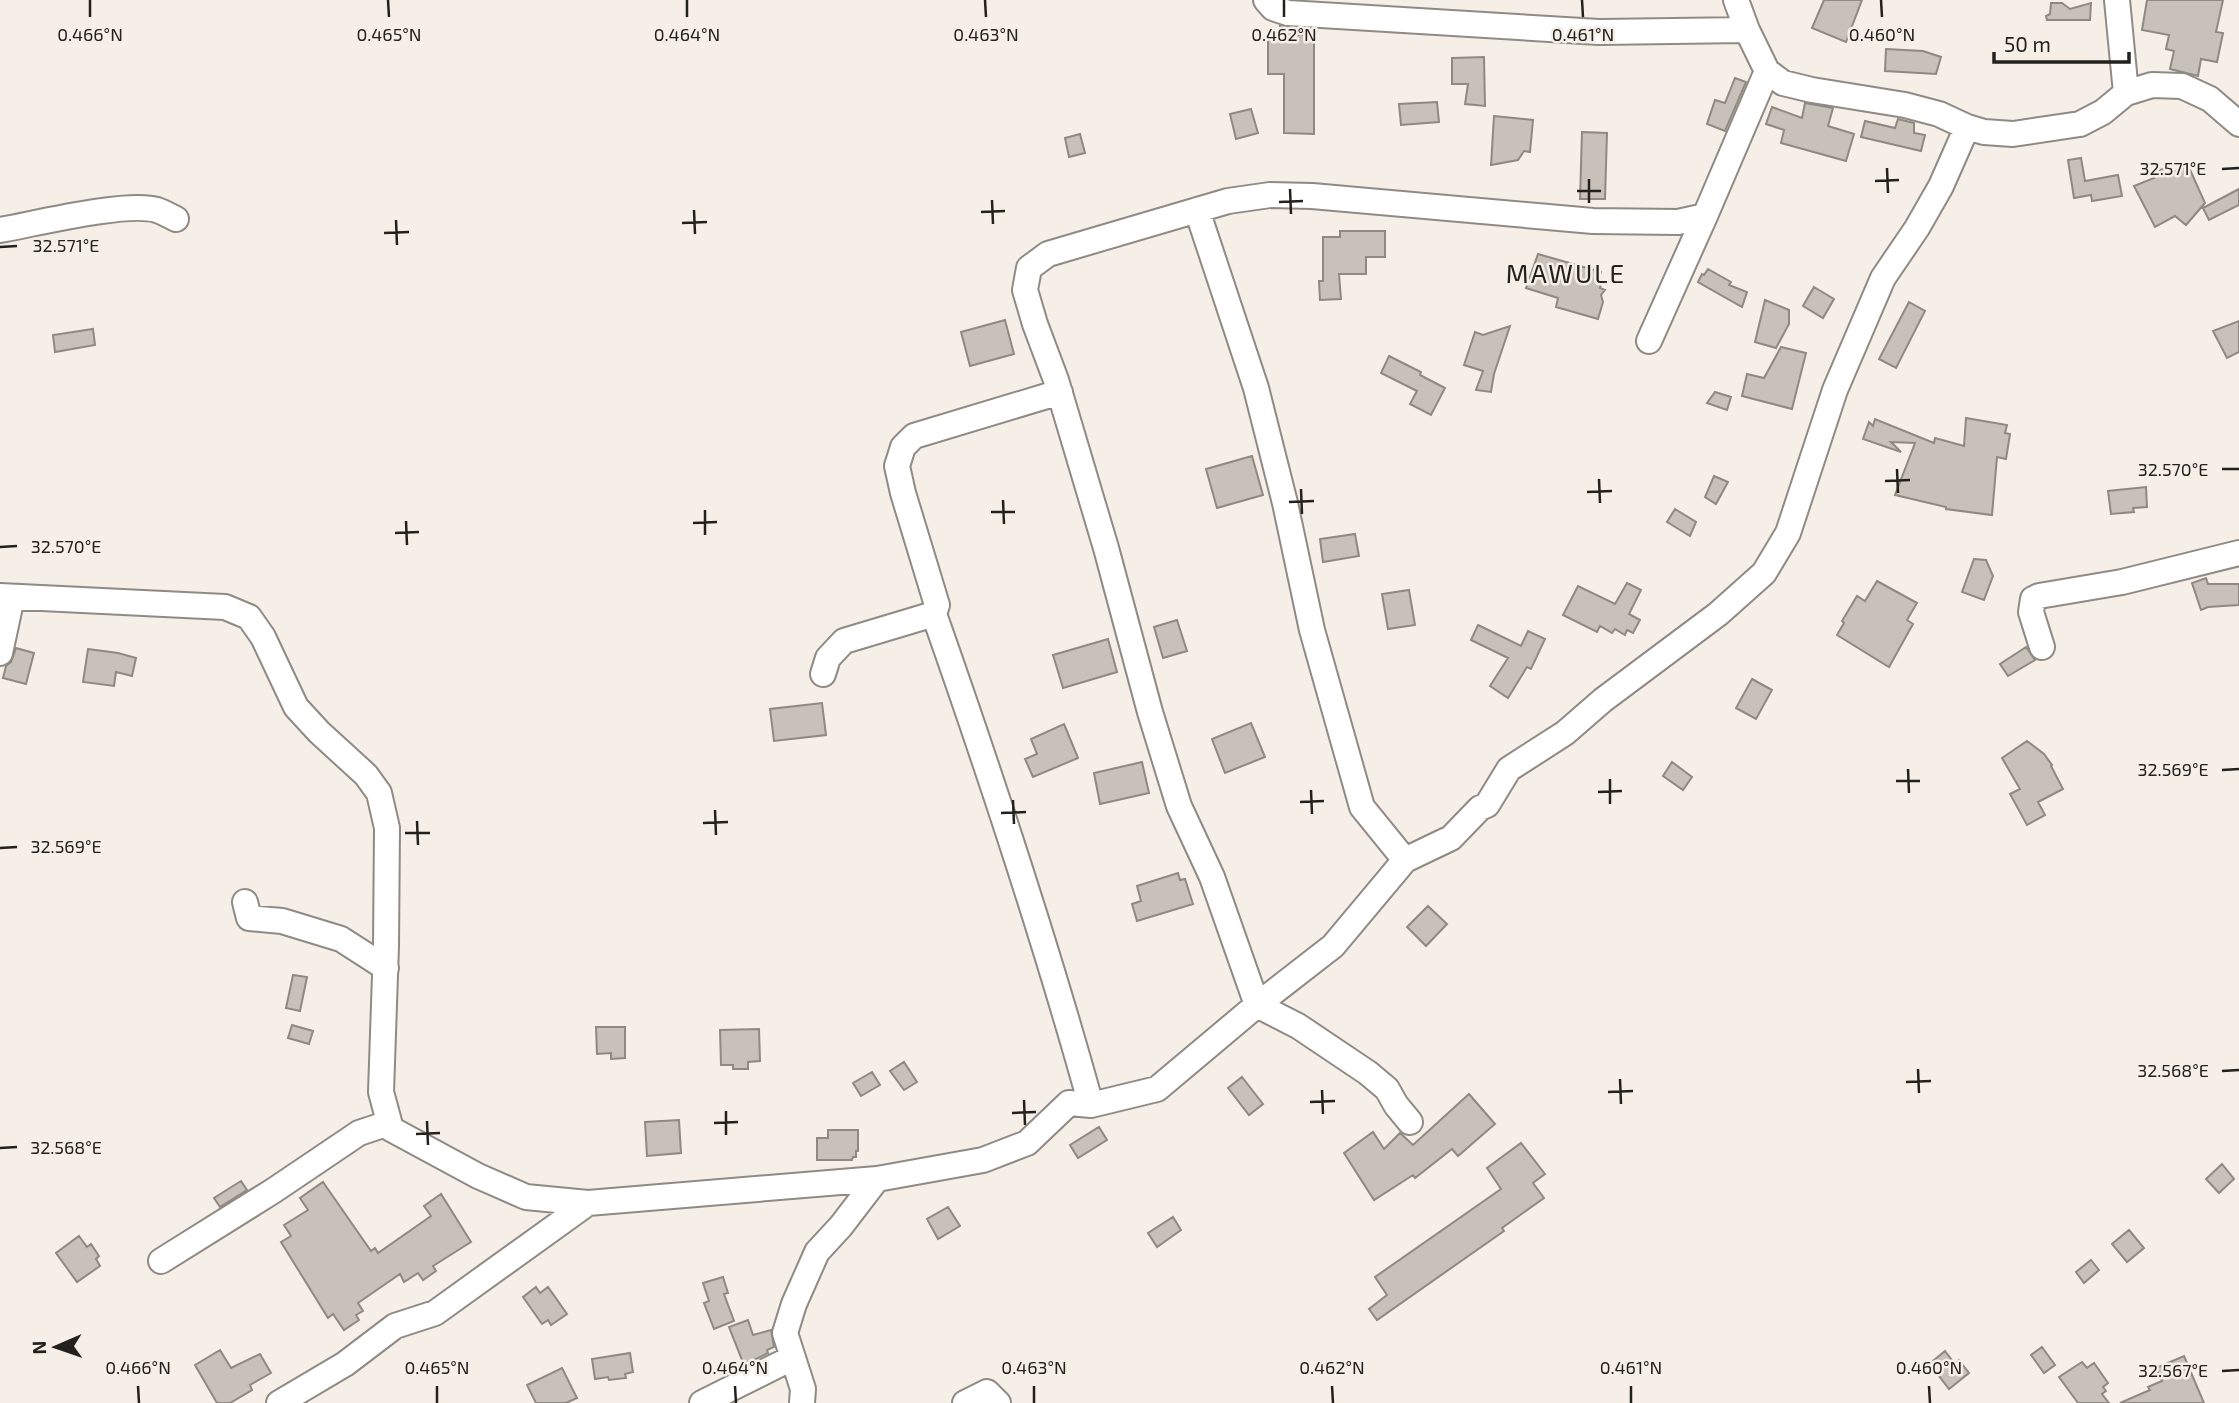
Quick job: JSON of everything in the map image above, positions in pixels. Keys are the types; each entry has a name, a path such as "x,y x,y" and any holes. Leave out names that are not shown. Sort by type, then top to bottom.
{"street":[{"path":"1266,0 1273,8 1288,13 1315,15 1599,32 1747,30"},
{"path":"1736,0 1767,71 1783,83 1939,114 1984,132 2013,134 2080,124 2103,112 2126,93 2152,85 2182,86 2210,99 2239,124"},
{"path":"2117,0 2126,93"},
{"path":"1649,341 1706,216 1767,71"},
{"path":"0,653 6,597 225,607 249,617 263,637 296,707 366,775 379,793 387,828 386,968 381,1092 391,1129 478,1176 526,1197 588,1203 877,1179 983,1160 1027,1143 1069,1103 1091,1105 1157,1089 1257,1005 1333,946 1405,860 1451,838 1480,808 1487,805 1509,769 1565,733 1603,700 1718,614 1764,573 1788,533 1835,390 1883,278 1941,186 1967,127"},
{"path":"1410,1122 1387,1089 1368,1073 1298,1026 1257,1005 1212,877 1179,806 1060,392 1025,290 1029,268 1048,254 1228,201 1270,195 1593,221 1665,223 1706,216"},
{"path":"0,230 138,207 156,209 176,219"},
{"path":"1198,209 1256,388 1285,503 1312,631 1362,807 1405,860"},
{"path":"1060,392 914,436 903,447 897,466 902,493 937,605 934,614 1011,838 1061,995 1091,1105"},
{"path":"2042,647 2031,612 2033,599 2039,596 2122,582 2239,552"},
{"path":"823,674 828,658 844,641 934,614"},
{"path":"245,902 249,918 282,921 341,939 386,968"},
{"path":"161,1261 359,1133 389,1123"},
{"path":"802,1403 803,1389 785,1333 794,1304 817,1252 877,1179"},
{"path":"279,1403 345,1364 395,1326 435,1313 588,1203"},
{"path":"702,1403 792,1359"},
{"path":"965,1403 987,1392 999,1403"}],"building":[{"path":"1824,0 1862,0 1846,42 1812,28"},
{"path":"2147,0 2223,0 2216,32 2223,33 2217,62 2201,59 2198,76 2170,69 2174,51 2166,49 2169,35 2142,30"},
{"path":"2051,3 2062,3 2070,9 2091,3 2090,20 2047,20"},
{"path":"1280,26 1298,28 1298,35 1314,35 1314,134 1284,133 1284,74 1268,74 1268,33 1280,33"},
{"path":"1886,49 1923,51 1941,57 1936,74 1885,71"},
{"path":"1484,57 1485,106 1465,104 1468,84 1452,84 1452,58"},
{"path":"1735,78 1746,82 1725,131 1707,124 1715,100 1725,103"},
{"path":"1437,102 1439,122 1401,125 1399,104"},
{"path":"1805,103 1833,108 1828,126 1854,134 1846,161 1781,143 1784,130 1766,124 1772,107 1802,118"},
{"path":"1251,109 1258,133 1236,139 1230,114"},
{"path":"1494,116 1533,120 1530,152 1524,151 1518,160 1491,165"},
{"path":"1898,119 1914,123 1914,133 1925,135 1921,151 1861,137 1865,121 1895,128"},
{"path":"1582,132 1607,133 1605,199 1580,199"},
{"path":"1080,134 1085,153 1069,157 1065,138"},
{"path":"2081,158 2085,181 2118,175 2122,196 2092,201 2091,195 2074,198 2068,160"},
{"path":"2171,165 2174,172 2188,165 2205,203 2186,225 2175,216 2155,227 2134,186 2154,178 2152,174"},
{"path":"2239,189 2239,205 2209,220 2203,208"},
{"path":"1340,231 1385,231 1385,257 1366,257 1366,274 1339,274 1341,299 1320,300 1323,237 1340,237"},
{"path":"1538,254 1601,272 1600,288 1605,290 1601,295 1603,302 1598,319 1556,307 1558,298 1526,288"},
{"path":"1708,269 1731,282 1729,285 1747,292 1742,307 1698,282"},
{"path":"1814,287 1834,299 1823,318 1803,306"},
{"path":"1765,300 1789,310 1789,324 1776,348 1755,342"},
{"path":"1909,302 1925,311 1896,368 1879,359"},
{"path":"1005,320 1014,354 970,366 961,332"},
{"path":"2239,321 2239,352 2227,358 2213,331"},
{"path":"1510,326 1491,392 1476,390 1483,371 1464,365 1475,332 1483,335"},
{"path":"93,329 95,345 55,352 53,335"},
{"path":"1781,347 1806,353 1792,409 1742,396 1747,374 1764,378"},
{"path":"1389,356 1445,388 1431,415 1410,404 1417,391 1381,373"},
{"path":"1715,392 1731,397 1727,410 1707,403"},
{"path":"1966,418 2007,425 2005,433 2010,434 2006,459 1997,457 1992,515 1946,509 1895,495 1915,443 1891,442 1901,452 1863,439 1869,422 1873,426 1875,419 1934,443 1935,438 1964,446"},
{"path":"1252,456 1263,495 1217,508 1206,469"},
{"path":"1714,476 1728,482 1716,504 1705,497"},
{"path":"2146,487 2147,507 2133,508 2134,512 2111,514 2108,491"},
{"path":"1675,509 1696,522 1690,536 1667,522"},
{"path":"1355,534 1359,556 1323,562 1320,539"},
{"path":"1974,559 1986,560 1993,576 1984,600 1962,592"},
{"path":"2206,578 2208,584 2239,584 2239,605 2201,610 2192,583"},
{"path":"1877,581 1917,603 1907,620 1913,624 1889,667 1837,635 1857,596 1865,601"},
{"path":"1627,583 1641,590 1629,614 1640,620 1633,633 1627,630 1625,635 1615,629 1612,633 1600,626 1597,632 1563,615 1578,586 1615,604"},
{"path":"1409,590 1415,625 1388,629 1382,594"},
{"path":"1177,620 1187,651 1163,658 1154,627"},
{"path":"1478,625 1521,646 1528,631 1545,639 1531,669 1527,667 1508,698 1490,686 1508,658 1471,640"},
{"path":"1108,639 1117,672 1063,688 1053,655"},
{"path":"2026,647 2035,660 2008,676 2000,664"},
{"path":"16,648 34,653 26,684 3,678"},
{"path":"88,649 136,658 132,676 116,672 114,686 83,682"},
{"path":"1752,679 1772,690 1756,719 1736,708"},
{"path":"822,703 826,735 774,741 770,709"},
{"path":"1251,723 1265,757 1225,773 1212,739"},
{"path":"1064,724 1078,758 1033,777 1025,759 1037,754 1031,739"},
{"path":"2027,741 2044,754 2063,789 2038,802 2045,815 2027,825 2010,794 2020,789 2002,758"},
{"path":"1142,762 1149,793 1100,804 1094,773"},
{"path":"1672,762 1692,777 1683,790 1663,776"},
{"path":"1178,873 1180,880 1185,879 1193,904 1137,921 1132,904 1141,901 1137,886"},
{"path":"1428,906 1447,924 1426,946 1407,927"},
{"path":"293,975 307,977 300,1011 286,1008"},
{"path":"292,1025 313,1031 309,1044 288,1038"},
{"path":"596,1027 625,1027 625,1058 611,1059 611,1053 597,1054"},
{"path":"759,1029 760,1061 748,1062 748,1069 733,1069 733,1065 721,1065 720,1030"},
{"path":"904,1062 917,1082 904,1090 890,1071"},
{"path":"872,1072 880,1085 861,1096 853,1083"},
{"path":"1242,1077 1263,1104 1249,1115 1228,1088"},
{"path":"1469,1094 1495,1124 1458,1156 1452,1149 1415,1178 1413,1175 1374,1200 1344,1153 1373,1132 1384,1149 1400,1133 1413,1145"},
{"path":"679,1120 681,1153 647,1156 645,1122"},
{"path":"1099,1127 1107,1140 1078,1158 1070,1145"},
{"path":"828,1130 858,1130 856,1157 852,1160 817,1160 817,1138 828,1138"},
{"path":"1521,1143 1545,1174 1533,1183 1544,1198 1502,1228 1504,1231 1377,1320 1369,1309 1387,1295 1375,1277 1501,1189 1487,1168"},
{"path":"2222,1164 2234,1179 2219,1193 2206,1179"},
{"path":"241,1181 247,1190 220,1207 214,1198"},
{"path":"323,1182 371,1251 375,1248 378,1253 431,1216 424,1206 441,1194 471,1242 433,1266 436,1271 423,1280 418,1273 404,1282 400,1274 358,1303 363,1311 356,1315 359,1320 344,1330 333,1314 328,1318 281,1242 291,1236 284,1225 308,1210 300,1198"},
{"path":"948,1207 960,1226 938,1239 927,1219"},
{"path":"1173,1217 1181,1230 1157,1247 1148,1233"},
{"path":"2129,1230 2144,1248 2127,1262 2112,1244"},
{"path":"79,1236 87,1247 91,1244 99,1256 96,1259 100,1266 77,1282 56,1253"},
{"path":"2091,1260 2099,1270 2084,1283 2076,1272"},
{"path":"723,1277 728,1293 724,1294 734,1321 714,1329 704,1303 709,1301 703,1283"},
{"path":"536,1287 540,1293 548,1287 567,1314 551,1325 548,1320 542,1324 523,1297"},
{"path":"748,1320 753,1335 771,1330 774,1347 744,1365 729,1327"},
{"path":"2042,1347 2055,1365 2044,1373 2031,1355"},
{"path":"220,1350 231,1368 260,1354 271,1373 250,1385 252,1390 230,1403 217,1403 195,1365"},
{"path":"1945,1351 1955,1364 1959,1360 1969,1373 1949,1389 1933,1368 1937,1366 1933,1361"},
{"path":"630,1353 633,1372 625,1374 626,1378 595,1379 592,1359"},
{"path":"2184,1356 2204,1403 2120,1403 2150,1390 2148,1387 2162,1381 2156,1368"},
{"path":"2082,1362 2087,1368 2094,1363 2108,1383 2103,1387 2106,1391 2102,1394 2109,1403 2078,1403 2059,1377"},
{"path":"562,1368 577,1398 566,1403 536,1403 527,1385"}],"district":[{"name":"MAWULE","path":"1566,272"}]}
